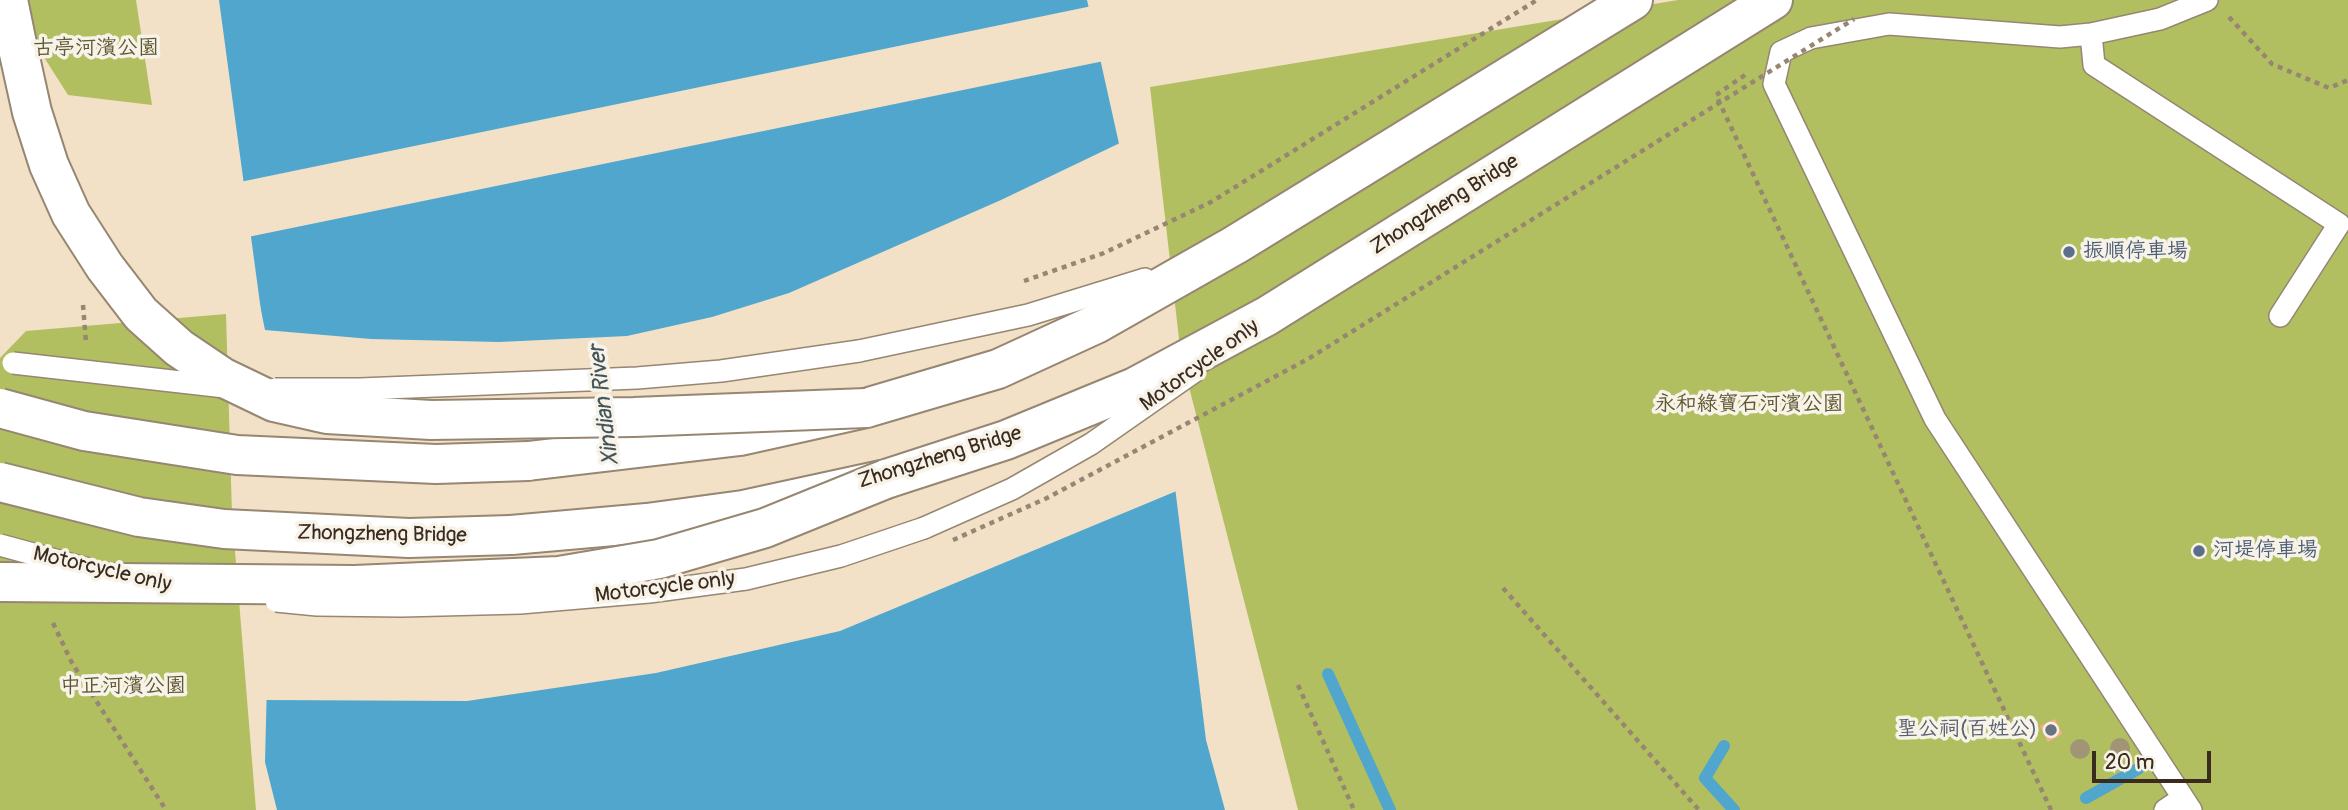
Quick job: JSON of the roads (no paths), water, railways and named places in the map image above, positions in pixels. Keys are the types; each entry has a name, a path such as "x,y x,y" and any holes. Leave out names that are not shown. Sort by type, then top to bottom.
{"main road":[{"path":"8,0 32,112 49,165 71,214 105,267 141,314 179,348 222,377 274,402 327,414 431,420 634,417 866,408"},
{"path":"0,408 95,433 237,455 436,464 528,461 740,436 866,408 998,369 1096,324 1235,245 1633,0"},
{"name":"Zhongzheng Bridge","path":"0,482 139,517 224,530 409,538 511,535 647,523 743,510 886,479 1006,440 1135,387 1267,316 1773,0"},
{"path":"0,582 355,584 559,576 659,559 765,528 886,479"}],"lane":[{"path":"2165,810 2187,804 1935,419 1774,84 1781,52 1811,38 1889,24 2060,37 2091,34 2215,5"},
{"path":"2091,34 2094,65 2339,224 2280,316"},
{"path":"0,361 247,389 360,389 637,378 721,371 859,351 1028,315 1121,288 1235,245"},
{"name":"Motorcycle only","path":"0,545 129,578 218,595 317,605 520,603 746,579 841,556 889,540 924,528 1012,489 1091,444 1267,316"}],"water":[{"name":"Xindian River","path":"219,0 1087,0 1150,283 1206,740 1225,810 277,810 265,762 270,561 269,370"}],"waterway":[{"path":"1328,674 1390,810"},
{"path":"1724,746 1705,778 1734,810"},
{"path":"2086,798 2138,769"}],"place":[{"name":"振順停車場","path":"2069,252"},
{"name":"河堤停車場","path":"2199,551"},
{"name":"聖公祠(百姓公)","path":"2051,730"}],"park label":[{"name":"古亭河濱公園","path":"96,49"},
{"name":"永和綠寶石河濱公園","path":"1749,405"},
{"name":"中正河濱公園","path":"123,687"}]}
